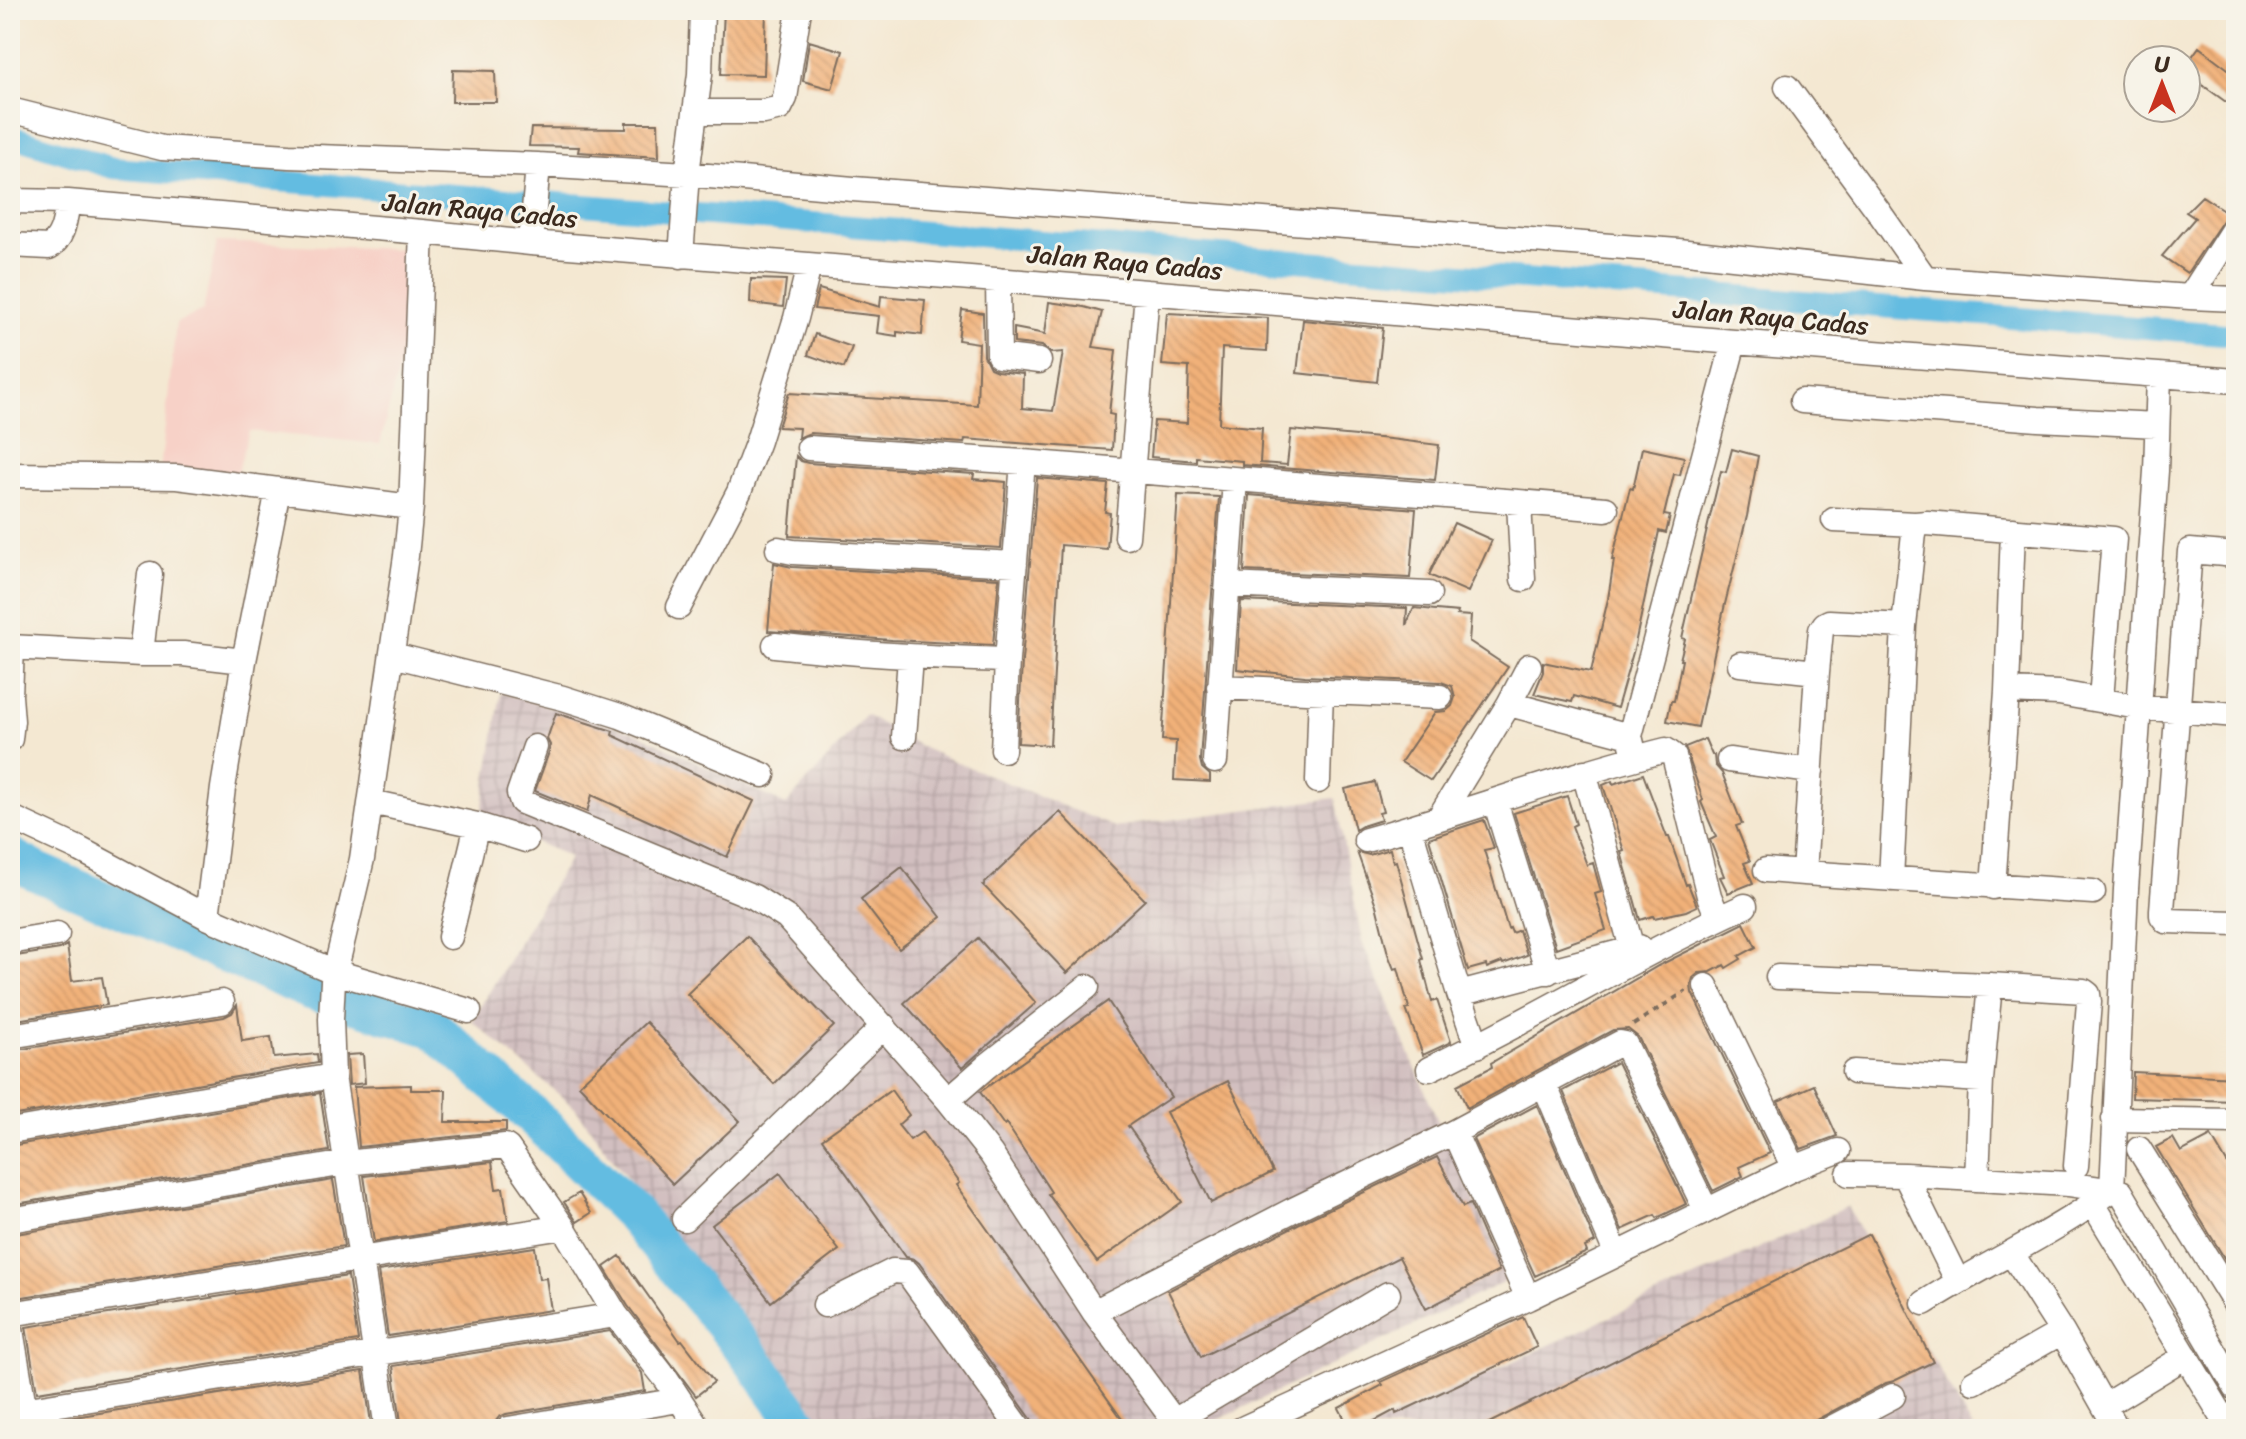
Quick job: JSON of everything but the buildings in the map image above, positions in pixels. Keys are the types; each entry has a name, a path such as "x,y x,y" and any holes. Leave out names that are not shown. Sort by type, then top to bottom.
{"street":[{"path":"682,252 687,176 700,74 702,10"},
{"path":"695,112 764,112 780,108 785,98 799,10"},
{"path":"1787,87 1925,278"},
{"path":"10,110 162,148 687,176 1678,251 1925,278 2236,299"},
{"path":"532,239 538,167"},
{"name":"Jalan Raya Cadas","path":"10,201 68,202 532,239 809,266 2236,381"},
{"path":"10,245 49,247 55,244 60,237 68,202"},
{"path":"2190,297 2236,225"},
{"path":"387,1429 333,1076 331,1019 334,976 362,859 371,802 411,507 422,232"},
{"path":"679,607 739,492 758,441 809,266"},
{"path":"998,280 999,356 1039,361"},
{"path":"1127,537 1147,292"},
{"path":"1366,840 1584,772 1632,746 1734,342"},
{"path":"2159,375 2155,487 2138,707 2114,1119 2103,1197 2186,1356 2230,1429"},
{"path":"1802,401 2157,425"},
{"path":"809,448 1606,509"},
{"path":"1003,750 1023,462"},
{"path":"10,475 177,477 411,507"},
{"path":"1215,761 1235,480"},
{"path":"207,917 223,788 244,661 278,490"},
{"path":"1519,502 1523,579"},
{"path":"1834,520 2114,539 2101,699"},
{"path":"1891,879 1904,626 1915,524"},
{"path":"1993,887 2007,691 2013,530"},
{"path":"778,549 1015,564"},
{"path":"2236,555 2190,551 2162,916 2166,921 2236,923"},
{"path":"141,654 150,574"},
{"path":"1228,585 1429,594"},
{"path":"1804,873 1821,630 1829,622 1904,626"},
{"path":"775,645 910,658 1007,660"},
{"path":"10,739 11,647 183,654 244,661"},
{"path":"393,655 563,698 620,716 763,775"},
{"path":"904,737 910,658"},
{"path":"1740,664 1817,672"},
{"path":"1439,818 1529,666"},
{"path":"1219,687 1440,697"},
{"path":"1318,781 1321,691"},
{"path":"2007,691 2059,693 2138,707 2236,715"},
{"path":"1509,704 1632,746 1666,750 1674,756 1709,896 1718,918"},
{"path":"535,747 519,793 522,802 754,897 787,918 948,1100 991,1154 1094,1312 1177,1425 1388,1294"},
{"path":"1729,760 1811,771"},
{"path":"1584,772 1632,949"},
{"path":"1495,801 1548,972"},
{"path":"371,802 477,825 526,840"},
{"path":"10,817 81,850 207,917 334,976 469,1011"},
{"path":"450,937 477,825"},
{"path":"1410,828 1477,1046"},
{"path":"1766,870 2093,892"},
{"path":"1429,1069 1745,906"},
{"path":"10,942 57,934"},
{"path":"1459,994 1674,940"},
{"path":"1778,977 2084,991 2088,994 2076,1166"},
{"path":"1977,1179 1981,1080 1990,985"},
{"path":"1706,986 1794,1168"},
{"path":"948,1100 1087,987"},
{"path":"10,1036 222,1002"},
{"path":"684,1219 884,1026"},
{"path":"1094,1312 1454,1132 1621,1043 1625,1044 1706,1210"},
{"path":"1854,1072 1981,1080"},
{"path":"10,1131 333,1076"},
{"path":"1544,1084 1616,1253"},
{"path":"2114,1119 2236,1121"},
{"path":"1454,1132 1528,1298"},
{"path":"10,1220 346,1163 505,1146 563,1227 616,1315 666,1379 699,1429"},
{"path":"2139,1149 2236,1305"},
{"path":"1242,1429 1528,1298 1794,1168 1838,1151"},
{"path":"1849,1174 2068,1184 2103,1197"},
{"path":"1905,1175 1958,1282"},
{"path":"1924,1303 2012,1254 2103,1197 2121,1192 2236,1388"},
{"path":"10,1314 563,1227"},
{"path":"2012,1254 2062,1332 2117,1429"},
{"path":"825,1305 893,1271 907,1272 1020,1429"},
{"path":"10,1324 21,1417 616,1315"},
{"path":"1974,1382 2062,1332"},
{"path":"2104,1406 2186,1356"},
{"path":"1830,1429 1893,1396"},
{"path":"508,1429 679,1400"}],"path":[{"path":"1621,1043 1626,1029 1693,987 1706,986"}],"shaded area":[{"path":"217,242 427,250 380,444 249,431 237,475 160,473 176,323 203,311"},
{"path":"501,693 635,732 786,805 866,715 925,749 1114,827 1335,798 1362,942 1437,1119 1510,1279 1199,1429 813,1429 575,1108 472,1021 570,857 481,818"},
{"path":"1847,1207 1973,1429 1368,1429"}],"waterway":[{"path":"10,136 113,168 2236,335"},
{"path":"10,857 35,871 310,990 433,1028 534,1117 631,1212 746,1351 803,1429"}]}
